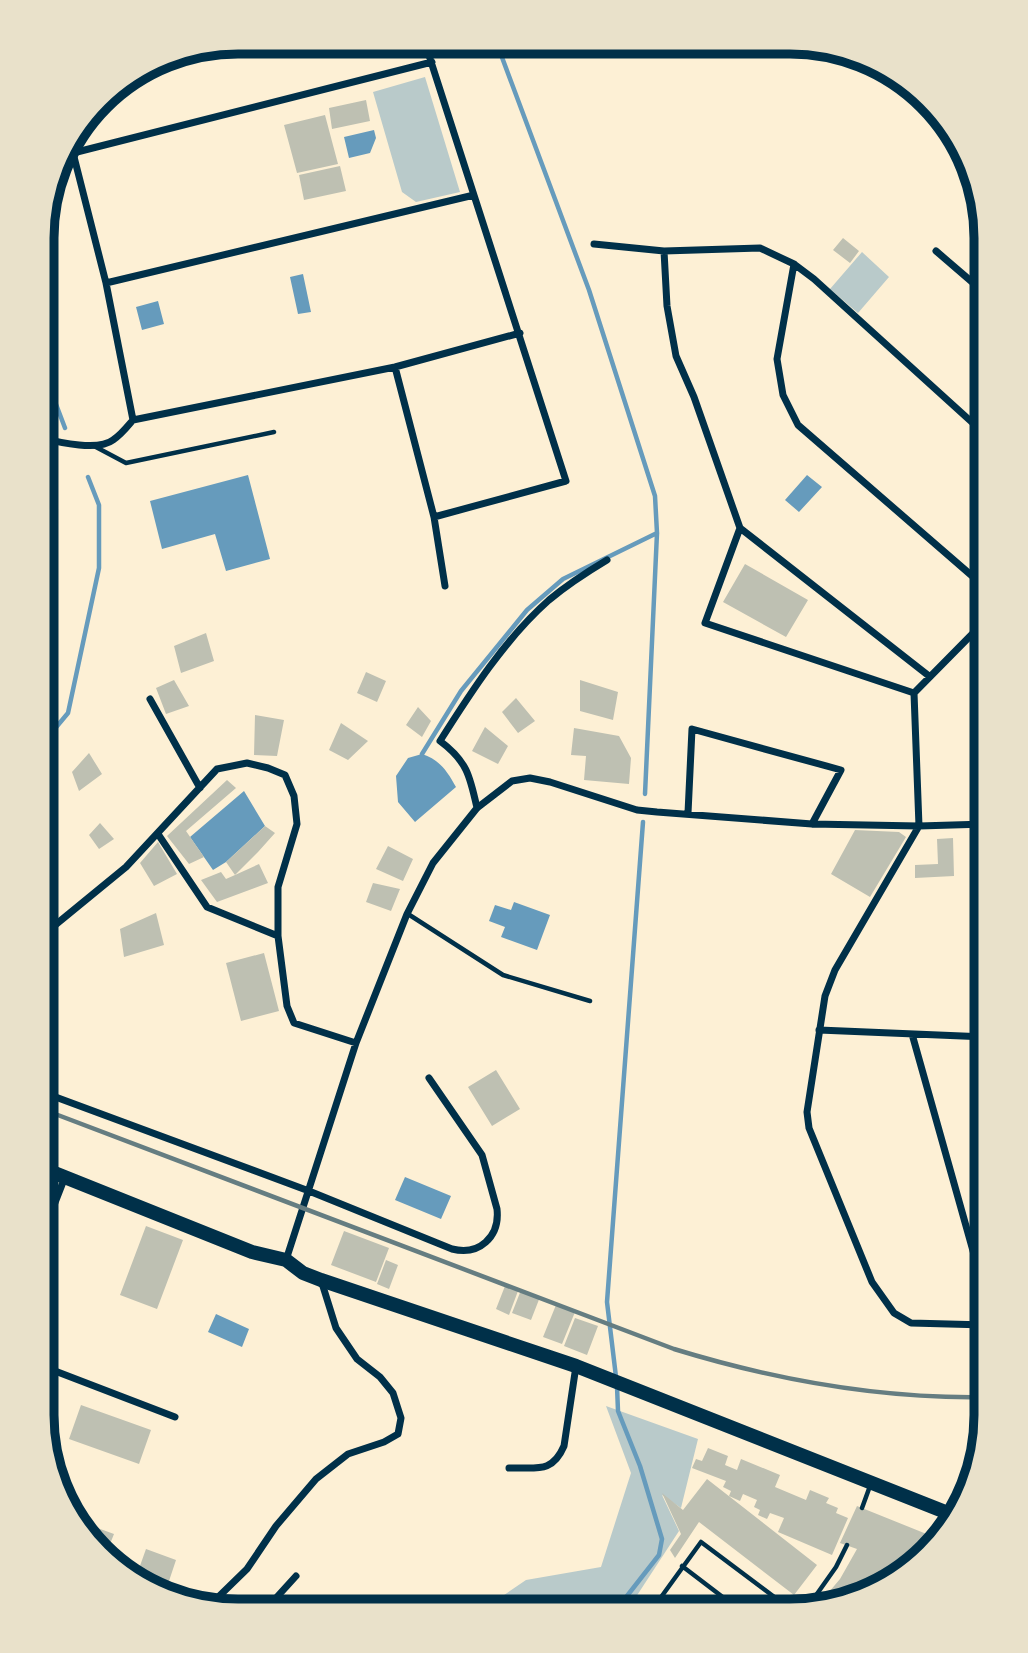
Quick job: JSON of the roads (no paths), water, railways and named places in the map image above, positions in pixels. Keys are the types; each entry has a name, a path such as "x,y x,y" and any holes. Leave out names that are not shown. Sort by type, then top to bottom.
{"main road":[{"path":"54,1173 252,1252 286,1260 303,1273 321,1280 576,1366 946,1512"}],"street":[{"path":"429,54 566,481 434,517"},
{"path":"76,152 432,62"},
{"path":"74,156 106,284 133,421"},
{"path":"106,284 474,195"},
{"path":"594,244 664,251 761,248 794,264 814,279 974,424"},
{"path":"664,251 667,306 676,356 694,397 740,528 929,676"},
{"path":"936,251 974,283"},
{"path":"794,264 777,359 783,395 798,425 974,578"},
{"path":"54,442 93,445 111,442 133,421 395,367 520,333"},
{"path":"395,367 434,517 445,586"},
{"path":"740,528 705,623 914,693"},
{"path":"477,808 469,771 455,752 440,741 469,695 528,621 550,600 607,560"},
{"path":"973,1325 911,1323 894,1313 872,1282 809,1128 807,1112 825,996 835,970 919,826 914,693 974,632"},
{"path":"150,699 200,788"},
{"path":"688,813 692,729 841,770 812,824"},
{"path":"54,927 126,867 217,769 247,763 268,768 285,775 293,796 297,824 278,887 278,936 287,1006 294,1023 356,1043"},
{"path":"286,1260 356,1043 407,914 433,863 477,808 512,781 530,778 550,782 637,810 812,824 974,824"},
{"path":"158,834 207,907 278,936"},
{"path":"819,1030 973,1036"},
{"path":"912,1034 973,1251"},
{"path":"54,1096 309,1191 452,1249 467,1251 488,1241 493,1235 498,1218 482,1155 429,1078"},
{"path":"54,1204 65,1177"},
{"path":"218,1597 247,1569 276,1526 316,1479 348,1454 384,1442 398,1434 401,1418 393,1393 380,1377 357,1359 336,1328 321,1280"},
{"path":"509,1468 549,1466 559,1458 564,1446 576,1366"},
{"path":"54,1371 175,1417"},
{"path":"276,1599 296,1576"}],"lane":[{"path":"93,445 126,463 274,432"},
{"path":"407,914 503,975 590,1002"},
{"path":"862,1508 872,1482"},
{"path":"659,1599 701,1542 777,1599"},
{"path":"815,1596 836,1567 847,1545"},
{"path":"682,1566 725,1599"}],"water":[{"path":"374,130 376,138 370,153 349,158 344,137"},
{"path":"303,274 311,312 298,314 290,277"},
{"path":"158,301 164,324 142,330 136,307"},
{"path":"248,475 270,559 226,571 215,534 162,549 150,501"},
{"path":"807,475 822,487 799,512 785,500"},
{"path":"422,754 434,759 456,787 415,822 398,802 396,776 408,758"},
{"path":"244,791 265,826 226,862 213,870 190,837"},
{"path":"514,902 550,915 537,950 501,937 505,927 489,921 495,905 511,910"},
{"path":"405,1177 451,1196 441,1219 395,1200"},
{"path":"216,1314 249,1329 242,1347 208,1332"}],"waterway":[{"path":"501,54 589,290 655,496 657,533 645,794"},
{"path":"54,399 65,428"},
{"path":"54,730 68,713 99,568 99,505 88,477"},
{"path":"422,754 461,691 527,610 563,579 657,533"},
{"path":"616,1377 607,1302 643,822"},
{"path":"617,1386 618,1411 640,1466 662,1539 659,1555 625,1599"}],"railway":[{"path":"54,1114 674,1349 750,1370 828,1385 906,1395 973,1397"}]}
